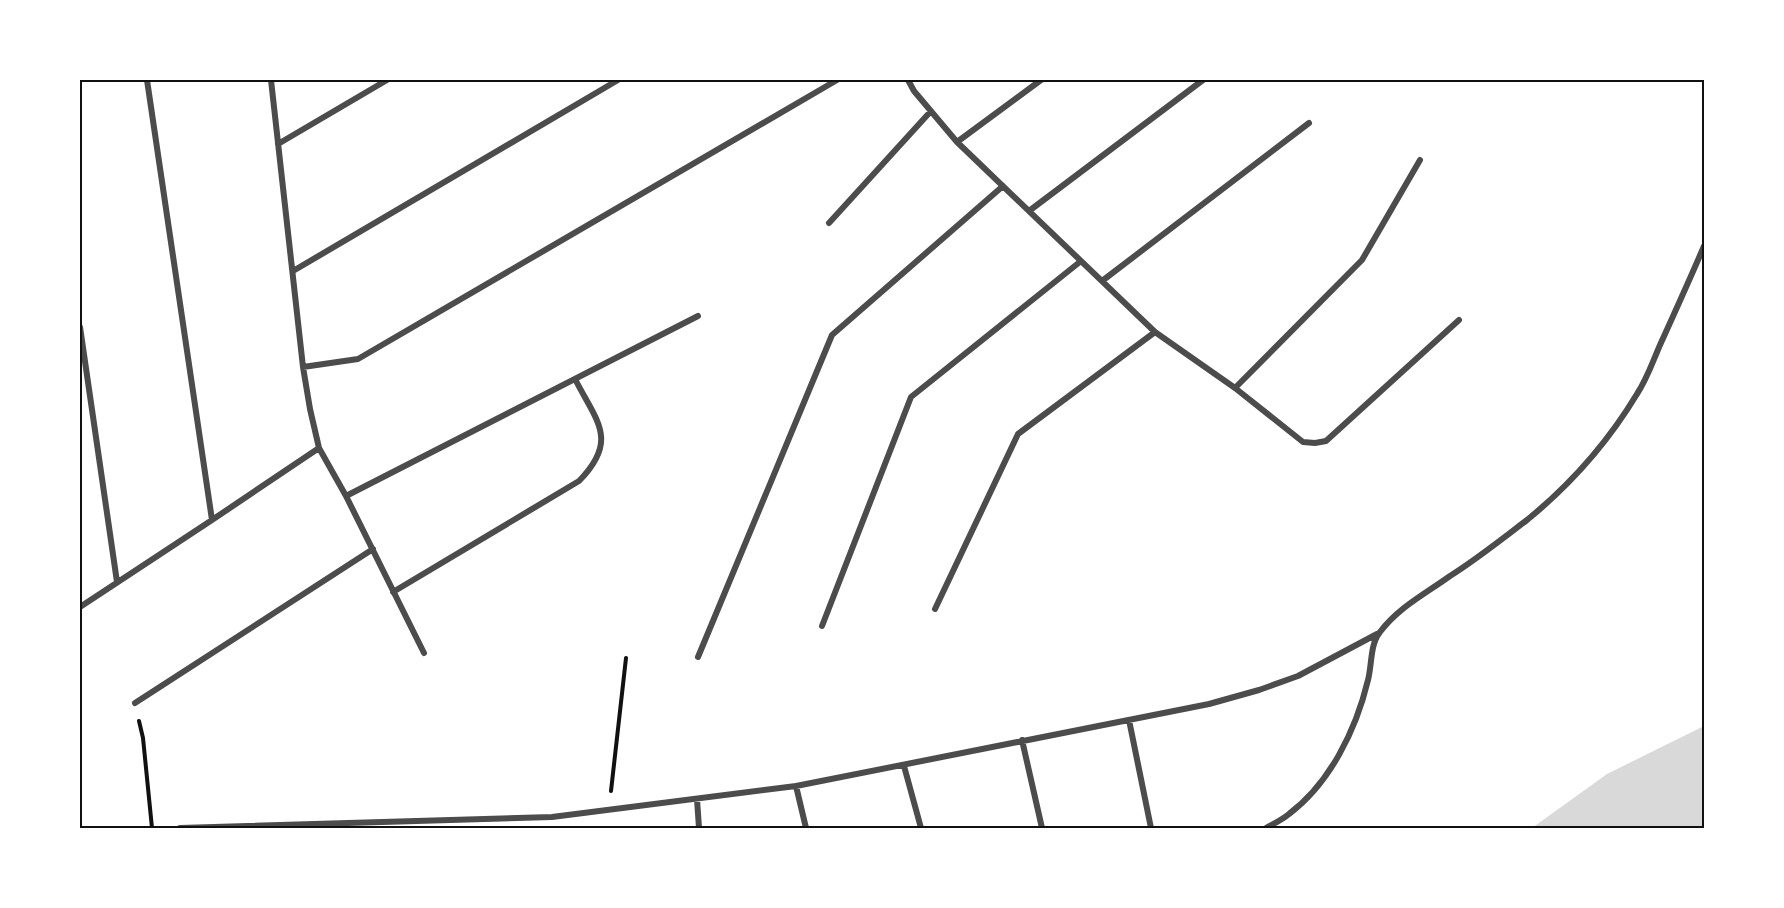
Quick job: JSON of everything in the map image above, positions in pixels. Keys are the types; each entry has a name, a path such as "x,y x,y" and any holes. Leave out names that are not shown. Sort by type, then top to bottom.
{"street":[{"path":"147,80 212,520"},
{"path":"271,80 303,367 310,409 320,447 424,653"},
{"path":"278,144 387,80"},
{"path":"293,271 618,80"},
{"path":"303,367 358,359 837,80"},
{"path":"908,80 914,91 957,142 1155,332 1235,388 1303,442 1326,441 1459,320"},
{"path":"957,142 1041,80"},
{"path":"1029,211 1203,80"},
{"path":"829,223 931,111"},
{"path":"1102,281 1310,123"},
{"path":"1235,388 1362,260 1420,160"},
{"path":"698,657 832,335 1003,186"},
{"path":"180,828 365,826 552,817 796,786 1209,704 1298,676 1377,634 1399,611 1418,596 1465,566 1528,519 1576,474 1599,449 1639,392 1704,246"},
{"path":"822,626 911,397 1081,261"},
{"path":"346,496 698,316"},
{"path":"80,327 117,582"},
{"path":"936,609 1018,434 1155,332"},
{"path":"393,592 579,481 591,469 601,447 601,431 575,378"},
{"path":"80,607 320,447"},
{"path":"135,703 373,549"},
{"path":"1266,828 1289,815 1305,800 1322,781 1339,754 1353,729 1362,702 1377,634"},
{"path":"1129,720 1151,828"},
{"path":"1022,740 1042,828"},
{"path":"904,765 921,828"},
{"path":"796,786 806,828"},
{"path":"697,799 699,828"}],"path":[{"path":"611,792 626,658"},
{"path":"143,738 152,828"}],"shaded area":[{"path":"1704,726 1704,828 1532,828 1607,774"}]}
